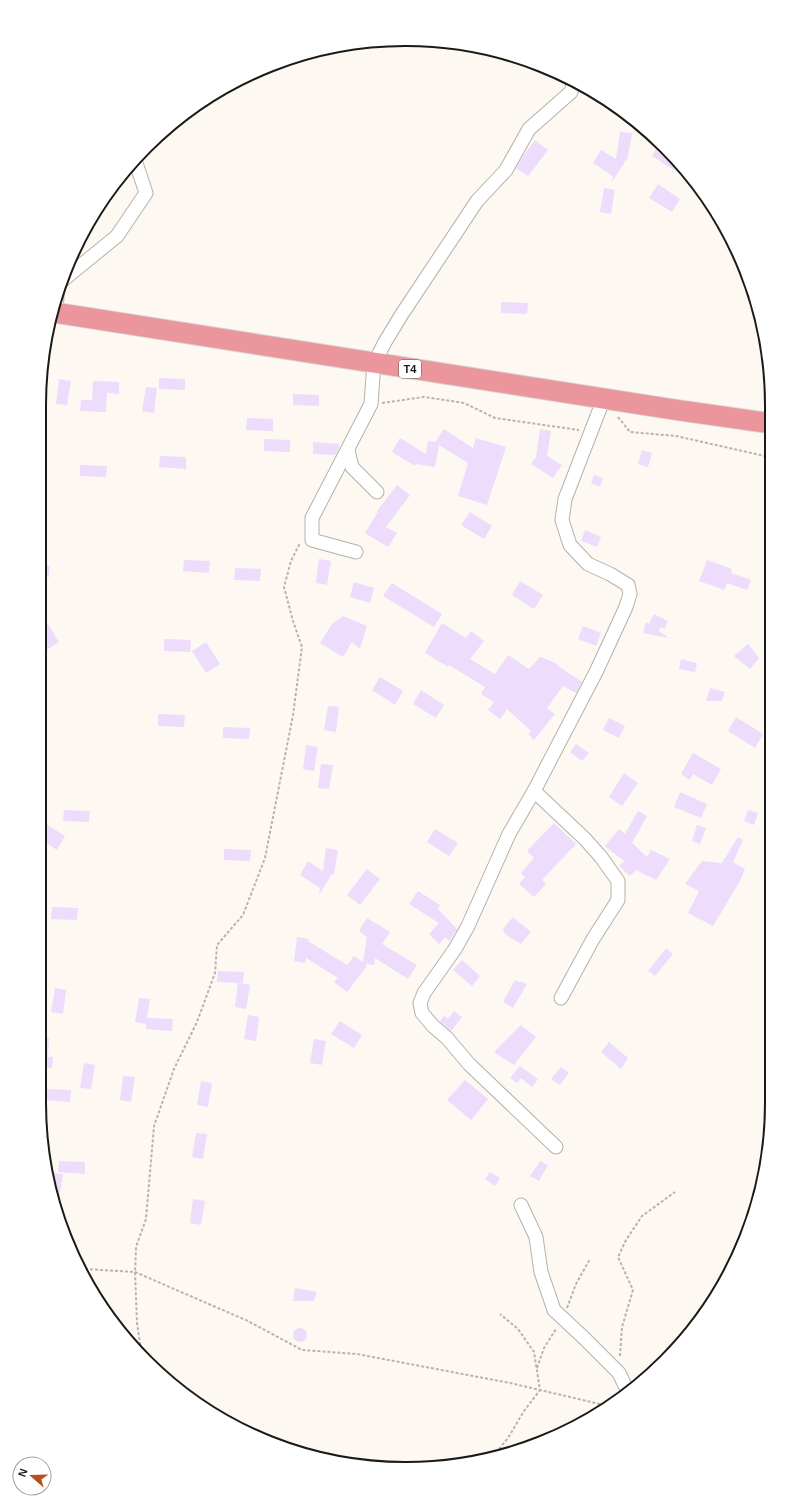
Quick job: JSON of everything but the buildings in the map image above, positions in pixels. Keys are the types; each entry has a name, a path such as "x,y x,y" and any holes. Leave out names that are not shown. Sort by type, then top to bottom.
{"highway":[{"name":"T4","path":"59,308 374,363 765,422"}],"street":[{"path":"356,552 312,540 312,518 371,404 374,363 402,314 477,201 506,170 529,129 571,92 572,87"},
{"path":"71,273 117,236 146,193 138,165"},
{"path":"556,1146 469,1064 447,1038 433,1026 422,1013 420,1003 424,993 468,926 509,834 534,792 596,672 626,607 630,594 628,585 610,574 588,564 570,545 562,520 565,499 604,398"},
{"path":"348,450 352,467 377,492"},
{"path":"534,792 585,839 601,857 618,881 618,900 593,939 561,998"},
{"path":"521,1205 536,1237 541,1272 554,1310 619,1373 626,1387"}],"path":[{"path":"371,404 424,397 464,404 495,418 592,432"},
{"path":"604,398 630,432 676,436 765,456"},
{"path":"140,1346 137,1323 135,1272 136,1247 146,1220 154,1126 174,1069 197,1022 215,972 217,945 243,915 265,858 293,715 302,647 284,587 291,561 301,540"},
{"path":"619,1373 622,1328 633,1290 618,1257 626,1240 642,1216 675,1192"},
{"path":"87,1269 135,1272 248,1321 302,1350 357,1354 510,1383 600,1404"},
{"path":"499,1450 508,1438 524,1411 540,1390 534,1352 518,1329 500,1314"}]}
